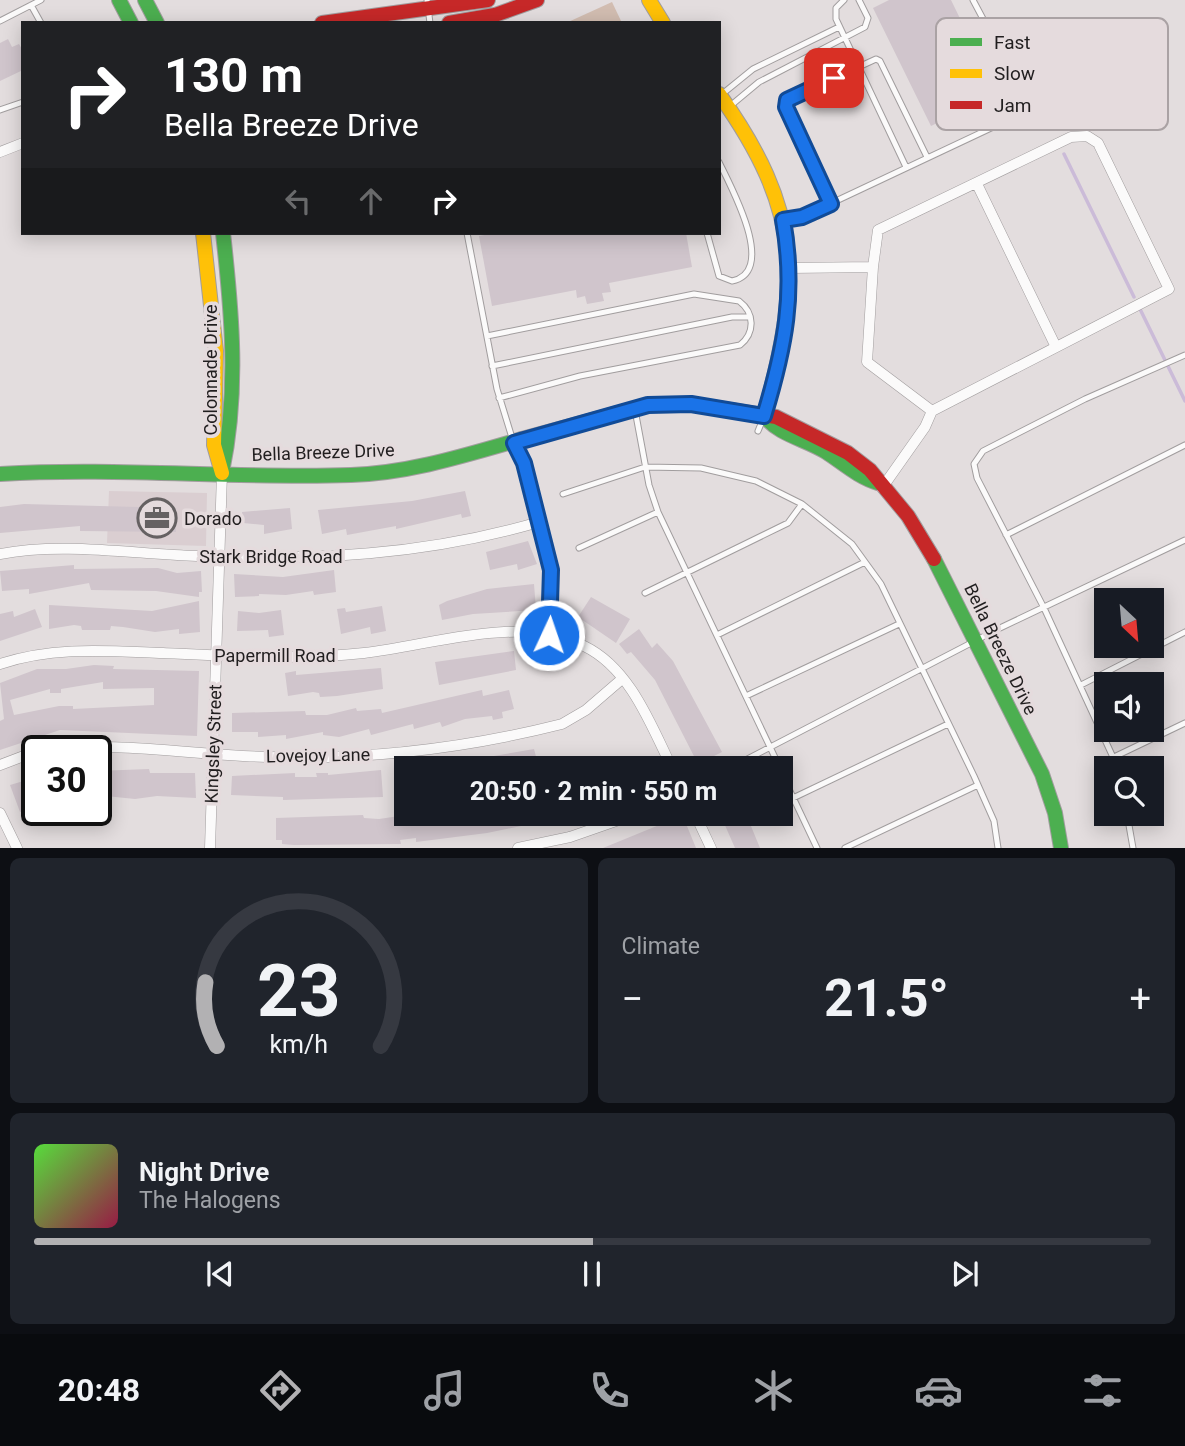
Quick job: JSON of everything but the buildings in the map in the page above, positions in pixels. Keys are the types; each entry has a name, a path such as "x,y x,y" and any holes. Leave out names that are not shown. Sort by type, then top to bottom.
{"street":[{"path":"119,0 130,21"},
{"path":"145,0 156,21"},
{"path":"340,21 429,11 488,0"},
{"path":"460,21 495,15 537,0"},
{"path":"649,0 662,21"},
{"path":"721,96 762,159 783,220 790,268 788,320 764,416"},
{"path":"880,486 925,427 932,411 1169,289 1098,143 1087,136 1071,137 878,230 867,362 932,411"},
{"path":"0,152 21,144"},
{"path":"977,184 1056,347"},
{"name":"Colonnade Drive","path":"203,235 216,351 214,444 222,473"},
{"name":"Colonnade Drive","path":"222,473 230,443 232,351 223,235"},
{"path":"790,268 873,267"},
{"name":"Bella Breeze Drive","path":"0,474 65,470 352,475 420,467 635,408 691,404 764,416 772,426 824,451 864,479 880,486 928,546 1042,775 1055,813 1061,848"},
{"path":"514,443 524,463 551,570 549,635"},
{"name":"Kingsley Street","path":"210,848 222,473"},
{"name":"Stark Bridge Road","path":"0,554 58,550 219,556 364,556 451,543 539,522"},
{"name":"Papermill Road","path":"0,664 45,652 85,650 276,658 351,654 496,632 549,635 587,647 622,679 642,706 666,756"},
{"name":"Lovejoy Lane","path":"112,749 330,757 395,752 562,724 586,710 622,679"},
{"name":"Lovejoy Lane","path":"0,765 21,757"},
{"path":"0,813 17,848"},
{"path":"518,848 570,837 602,826"},
{"path":"701,826 711,848"}],"lane":[{"path":"0,21 41,0"},
{"path":"844,0 835,15 839,27 906,167"},
{"path":"729,107 759,82 859,32 867,23 859,0"},
{"path":"973,0 983,18"},
{"path":"31,5 39,21"},
{"path":"721,94 754,69 839,27"},
{"path":"831,204 786,107 787,100 876,59 880,61 928,158"},
{"path":"0,110 21,103"},
{"path":"783,220 802,217 987,130"},
{"path":"708,235 719,276 732,281 744,276 754,262 752,250 733,191 721,166"},
{"path":"467,235 499,398 514,443"},
{"path":"487,336 694,295 740,300 750,317 750,334 740,345 580,376 499,398"},
{"path":"492,366 732,317 750,317"},
{"path":"1114,756 1044,608 977,478 974,464 983,451 1097,393 1185,355"},
{"path":"635,408 645,467 658,512 775,756"},
{"path":"758,431 764,416"},
{"path":"1006,536 1185,445"},
{"path":"563,494 645,467 701,468 745,478 802,503 852,544 881,584 994,821 998,848"},
{"path":"645,593 788,523 802,503"},
{"path":"579,548 658,512"},
{"path":"753,756 921,669 1185,540"},
{"path":"717,635 865,562"},
{"path":"746,696 899,624"},
{"path":"1081,685 1185,632"},
{"path":"1116,756 1185,723"},
{"path":"817,848 793,798 948,724"},
{"path":"845,848 978,785"},
{"path":"1129,826 1133,848"}],"shaded area":[{"path":"612,2 621,21 570,21"},
{"name":"Dorado","path":"109,491 207,493 206,546 107,543"}],"waterway":[{"path":"1064,154 1134,297"},
{"path":"1140,309 1185,401"}],"traffic: fast":[{"path":"119,0 130,21"},
{"path":"145,0 156,21"},
{"path":"222,472 231,412 232,382 231,323 223,235"},
{"path":"764,416 777,428 826,452 857,473 878,483"},
{"path":"0,474 373,474 438,462 522,439"},
{"path":"934,559 1042,774 1055,813 1061,848"}],"traffic: slow":[{"path":"649,0 662,21"},
{"path":"721,97 747,136 767,175 780,212 787,248 788,285 784,325 764,416"},
{"path":"203,235 216,351 214,445 222,473"}],"traffic: jam":[{"path":"336,21 488,0"},
{"path":"460,21 495,15 537,0"},
{"path":"522,439 648,405 691,404 776,417 848,453 870,470 908,516 934,559"}],"place":[{"name":"Dorado","path":"157,518"}],"route":[{"path":"549,635 551,570 524,463 514,443 648,405 691,404 764,416 788,320 789,259 783,220 802,217 831,204 786,107 787,100 834,78"}]}
